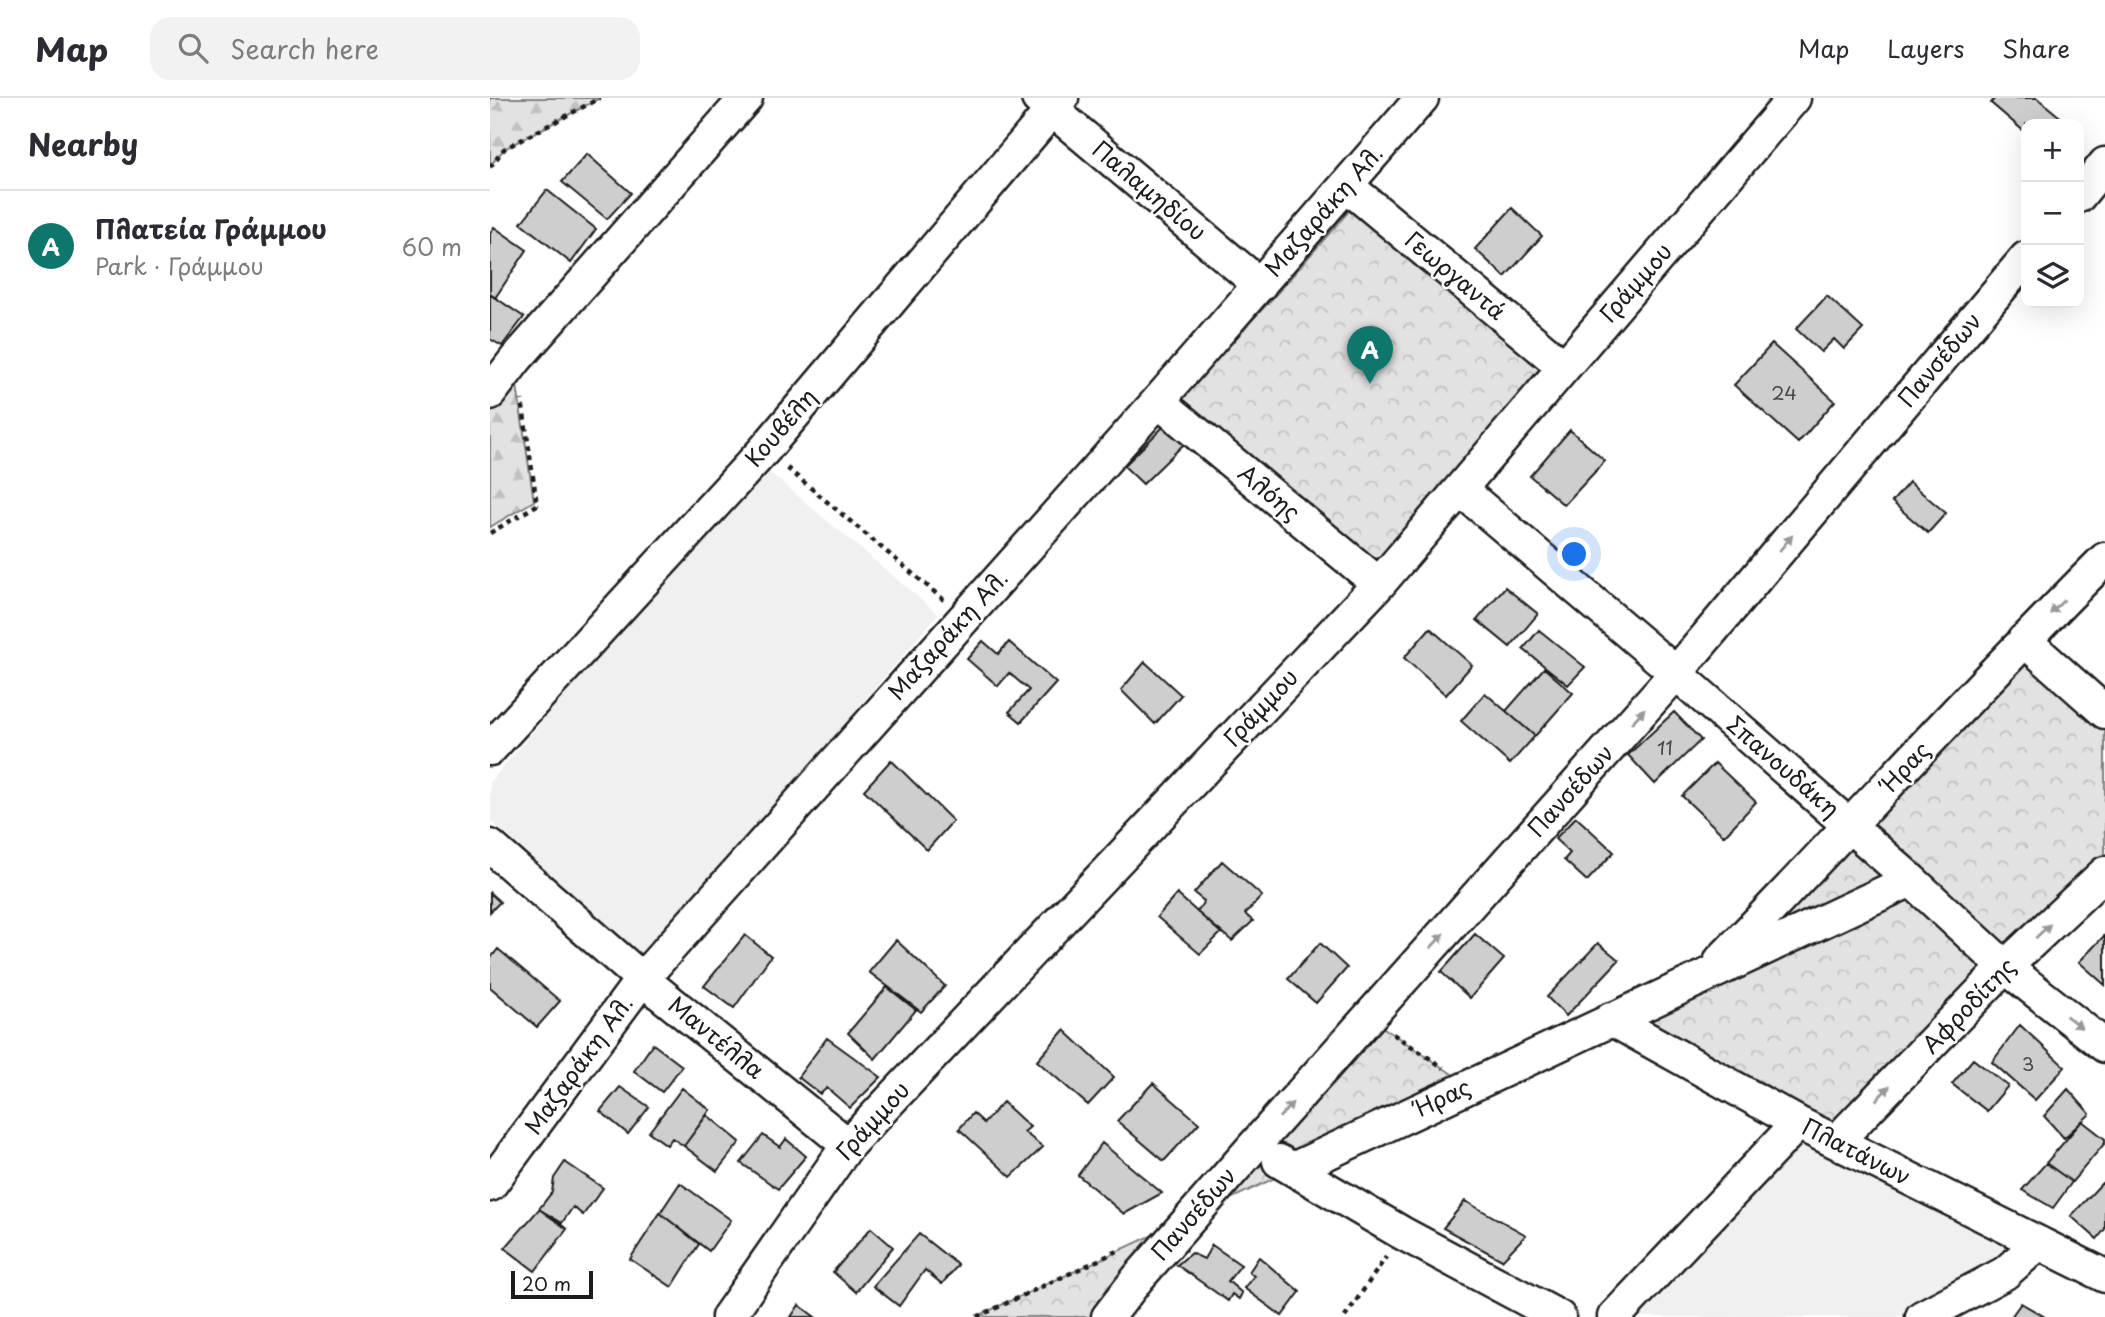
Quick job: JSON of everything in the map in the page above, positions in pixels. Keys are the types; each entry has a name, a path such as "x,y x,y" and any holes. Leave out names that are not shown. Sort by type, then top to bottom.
{"street":[{"path":"490,393 516,359 746,98"},
{"name":"Μαζαράκη Αλ.","path":"490,1185 642,979 1158,401 1422,98"},
{"name":"Γράμμου","path":"728,1317 848,1145 1379,584 1794,98"},
{"name":"Παλαμηδίου","path":"1051,102 1260,285"},
{"name":"Κουβέλη","path":"490,750 765,449 1051,102"},
{"path":"2084,189 2105,164"},
{"name":"Γεωργαντά","path":"1346,185 1564,367"},
{"name":"Πανσέδων","path":"1108,1317 1138,1278 1253,1147 1676,673 2021,264"},
{"name":"Αλόης","path":"1158,401 1379,584"},
{"name":"Σπανουδάκη","path":"1460,489 1676,673 1911,880 2005,967 2105,1046"},
{"name":"Ήρας","path":"1706,974 1851,827 2024,640 2105,559"},
{"path":"2024,640 2105,712"},
{"name":"Μαντέλλα","path":"490,846 642,979 848,1145"},
{"name":"Αφροδίτης","path":"1836,1142 2005,967 2105,873"},
{"name":"Ήρας","path":"1293,1169 1911,880"},
{"name":"Πλατάνων","path":"1611,1019 1798,1123 2105,1276"},
{"path":"1614,1317 1798,1123"},
{"path":"1253,1147 1402,1233 1559,1317"},
{"path":"1922,1317 2005,1273 2039,1243"}],"path":[{"path":"490,167 504,149 600,98"},
{"path":"490,533 537,505 516,359"},
{"path":"765,449 963,617"},
{"path":"1369,1018 1470,1086"},
{"path":"1345,1317 1402,1233"},
{"path":"982,1316 1130,1245"}],"shaded area":[{"path":"761,465 938,614 645,957 490,820 490,782"},
{"path":"1798,1142 2015,1249 1998,1269 1898,1317 1636,1317"}],"green space":[{"path":"490,98 600,98 504,149 490,166"},
{"path":"1355,204 1564,367 1379,584 1175,401 1271,300"},
{"path":"514,365 534,501 490,527 490,401"},
{"path":"2024,640 2105,712 2105,877 1836,1142 1637,1031"},
{"path":"1369,1018 1470,1086 1192,1217"},
{"path":"1192,1217 1111,1317 986,1317 982,1314"}],"building":[{"path":"1995,98 2037,98 2063,119 2021,119 2021,129 1991,103"},
{"path":"587,154 631,193 607,219 562,182"},
{"path":"547,190 596,229 571,263 521,223"},
{"path":"1512,208 1542,236 1505,277 1475,249"},
{"path":"494,227 527,250 495,298 490,294 490,233"},
{"path":"490,294 524,317 502,346 490,339"},
{"path":"1827,296 1863,329 1844,349 1834,339 1821,352 1796,329"},
{"path":"1772,344 1835,401 1798,443 1734,385"},
{"path":"1166,424 1185,443 1143,484 1124,466"},
{"path":"1570,430 1605,461 1564,505 1530,476"},
{"path":"1909,482 1946,513 1928,533 1892,502"},
{"path":"1505,587 1538,614 1510,647 1477,620"},
{"path":"1430,628 1472,665 1446,695 1404,658"},
{"path":"1539,630 1585,667 1568,685 1523,649"},
{"path":"983,641 998,654 1009,642 1056,683 1021,722 1009,712 1029,690 1009,673 998,686 967,659"},
{"path":"1145,662 1181,695 1155,724 1121,690"},
{"path":"1544,668 1573,693 1535,736 1506,711"},
{"path":"1485,693 1535,736 1510,764 1461,721"},
{"path":"1674,712 1701,740 1655,784 1628,755"},
{"path":"891,760 953,821 927,850 864,790"},
{"path":"1715,763 1756,802 1724,836 1682,796"},
{"path":"1576,817 1614,852 1587,881 1564,860 1570,853 1555,839"},
{"path":"1222,861 1262,896 1245,914 1253,921 1232,941 1197,912 1204,901 1194,893"},
{"path":"490,893 500,902 490,912"},
{"path":"1177,894 1221,933 1200,954 1157,917"},
{"path":"1475,934 1504,959 1470,998 1441,972"},
{"path":"745,935 771,956 734,1008 704,986"},
{"path":"2105,935 2105,985 2079,962"},
{"path":"896,940 945,986 921,1012 869,972"},
{"path":"1320,943 1347,968 1316,1003 1288,979"},
{"path":"1598,943 1619,960 1566,1016 1547,997"},
{"path":"498,949 560,1001 537,1027 490,987 490,959"},
{"path":"887,987 916,1010 875,1059 848,1033"},
{"path":"2020,1025 2065,1067 2035,1100 1992,1062"},
{"path":"1064,1030 1114,1077 1088,1105 1037,1061"},
{"path":"827,1038 881,1077 850,1108 827,1088 820,1094 798,1077"},
{"path":"653,1044 682,1066 662,1092 634,1071"},
{"path":"1973,1059 2008,1086 1987,1111 1952,1084"},
{"path":"1153,1083 1199,1123 1164,1161 1117,1121"},
{"path":"620,1087 649,1107 628,1134 600,1111"},
{"path":"682,1088 710,1110 684,1146 672,1138 667,1145 649,1132"},
{"path":"2068,1089 2090,1114 2064,1138 2044,1116"},
{"path":"1003,1102 1030,1127 1024,1132 1043,1147 1011,1177 959,1129 973,1113 984,1123"},
{"path":"707,1115 740,1142 717,1171 684,1146"},
{"path":"2082,1121 2105,1139 2105,1143 2072,1182 2046,1163"},
{"path":"763,1135 780,1147 786,1139 806,1156 778,1189 741,1163"},
{"path":"1102,1143 1162,1193 1124,1214 1078,1175"},
{"path":"565,1162 603,1188 583,1215 573,1207 562,1223 539,1209 552,1192 554,1178"},
{"path":"2046,1163 2072,1182 2053,1208 2022,1190"},
{"path":"680,1183 731,1220 709,1251 660,1213"},
{"path":"2102,1183 2105,1186 2105,1229 2097,1239 2071,1216"},
{"path":"1465,1201 1526,1235 1502,1260 1443,1228"},
{"path":"539,1209 567,1229 535,1271 505,1248"},
{"path":"660,1213 699,1244 672,1287 630,1259"},
{"path":"871,1228 893,1247 856,1292 833,1272"},
{"path":"919,1234 958,1265 942,1284 925,1270 899,1306 873,1286"},
{"path":"1212,1245 1241,1265 1228,1281 1242,1293 1239,1299 1232,1294 1228,1301 1177,1265 1191,1253 1204,1259"},
{"path":"1259,1257 1300,1292 1282,1316 1244,1288 1254,1276 1249,1272"},
{"path":"2021,1303 2045,1317 2011,1317"},
{"path":"799,1305 815,1317 791,1317"}],"place":[{"name":"Πλατεία Γράμμου","path":"1370,384"}]}
